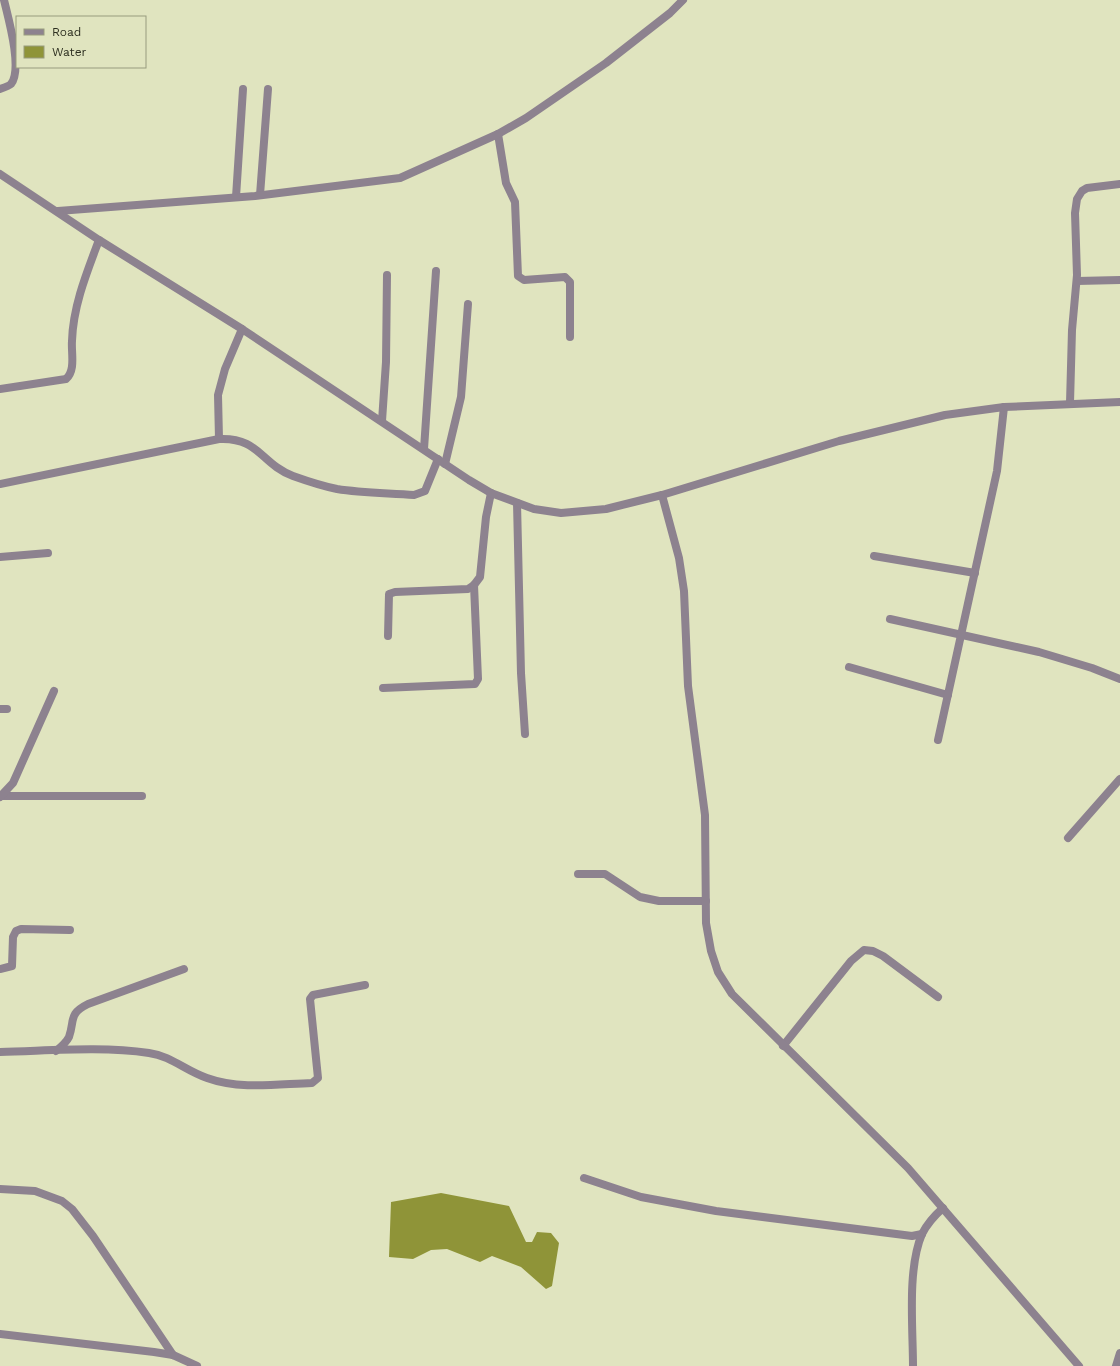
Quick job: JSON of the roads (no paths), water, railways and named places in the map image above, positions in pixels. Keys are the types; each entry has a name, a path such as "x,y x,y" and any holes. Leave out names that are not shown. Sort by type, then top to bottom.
{"street":[{"path":"0,89 10,85 15,72 13,44 4,0"},
{"path":"58,211 260,195 400,178 498,134 526,118 606,63 670,13 683,0"},
{"path":"236,197 242,89"},
{"path":"260,195 268,89"},
{"path":"498,134 506,183 515,202 518,276 524,280 565,277 568,279 570,282 570,337"},
{"path":"0,174 58,211 99,240 242,329 491,493 534,509 561,513 606,509 662,495 839,441 945,415 1004,408 1070,403 1120,402"},
{"path":"1070,403 1072,330 1076,281 1075,213 1077,199 1082,191 1087,188 1120,184"},
{"path":"0,389 66,379 69,376 72,368 72,340 80,294 99,240"},
{"path":"424,449 436,271"},
{"path":"382,421 386,362 387,275"},
{"path":"1076,281 1120,280"},
{"path":"445,464 461,397 468,304"},
{"path":"219,439 218,395 225,369 242,329"},
{"path":"938,740 997,471 1004,408"},
{"path":"0,484 219,439 232,438 246,442 270,462 291,475 343,489 420,494 425,491 438,459"},
{"path":"388,636 389,594 395,592 468,589 474,585 480,577 486,517 491,493"},
{"path":"662,495 679,558 684,591 688,686 705,814 706,923 718,972 732,994 908,1168 1079,1366"},
{"path":"517,503 521,673 526,734"},
{"path":"0,557 48,553"},
{"path":"874,556 975,573"},
{"path":"383,688 475,684 478,679 474,585"},
{"path":"890,619 1039,652 1092,668 1120,679"},
{"path":"849,667 948,695"},
{"path":"1,796 16,778 54,691"},
{"path":"1068,838 1120,779"},
{"path":"1,796 142,796"},
{"path":"578,874 605,874 640,897 659,901 706,901"},
{"path":"0,969 12,966 13,937 16,931 21,929 70,930"},
{"path":"783,1046 851,961 864,950 873,951 883,956 938,997"},
{"path":"56,1051 65,1043 69,1036 73,1016 77,1009 184,969"},
{"path":"0,1052 130,1051 168,1057 205,1078 220,1082 243,1085 312,1083 318,1078 310,999 313,995 365,985"},
{"path":"584,1178 641,1197 716,1211 912,1236 922,1234"},
{"path":"0,1189 34,1191 62,1201 72,1209 93,1236 173,1355"},
{"path":"913,1366 913,1279 916,1254 922,1234 931,1219 943,1208"},
{"path":"0,1334 173,1355 197,1366"},
{"path":"1116,1366 1120,1353"}],"water":[{"path":"441,1193 509,1206 526,1242 532,1242 537,1232 551,1233 559,1243 552,1286 546,1289 521,1267 492,1256 480,1262 447,1249 431,1250 413,1259 389,1257 391,1202"}]}
